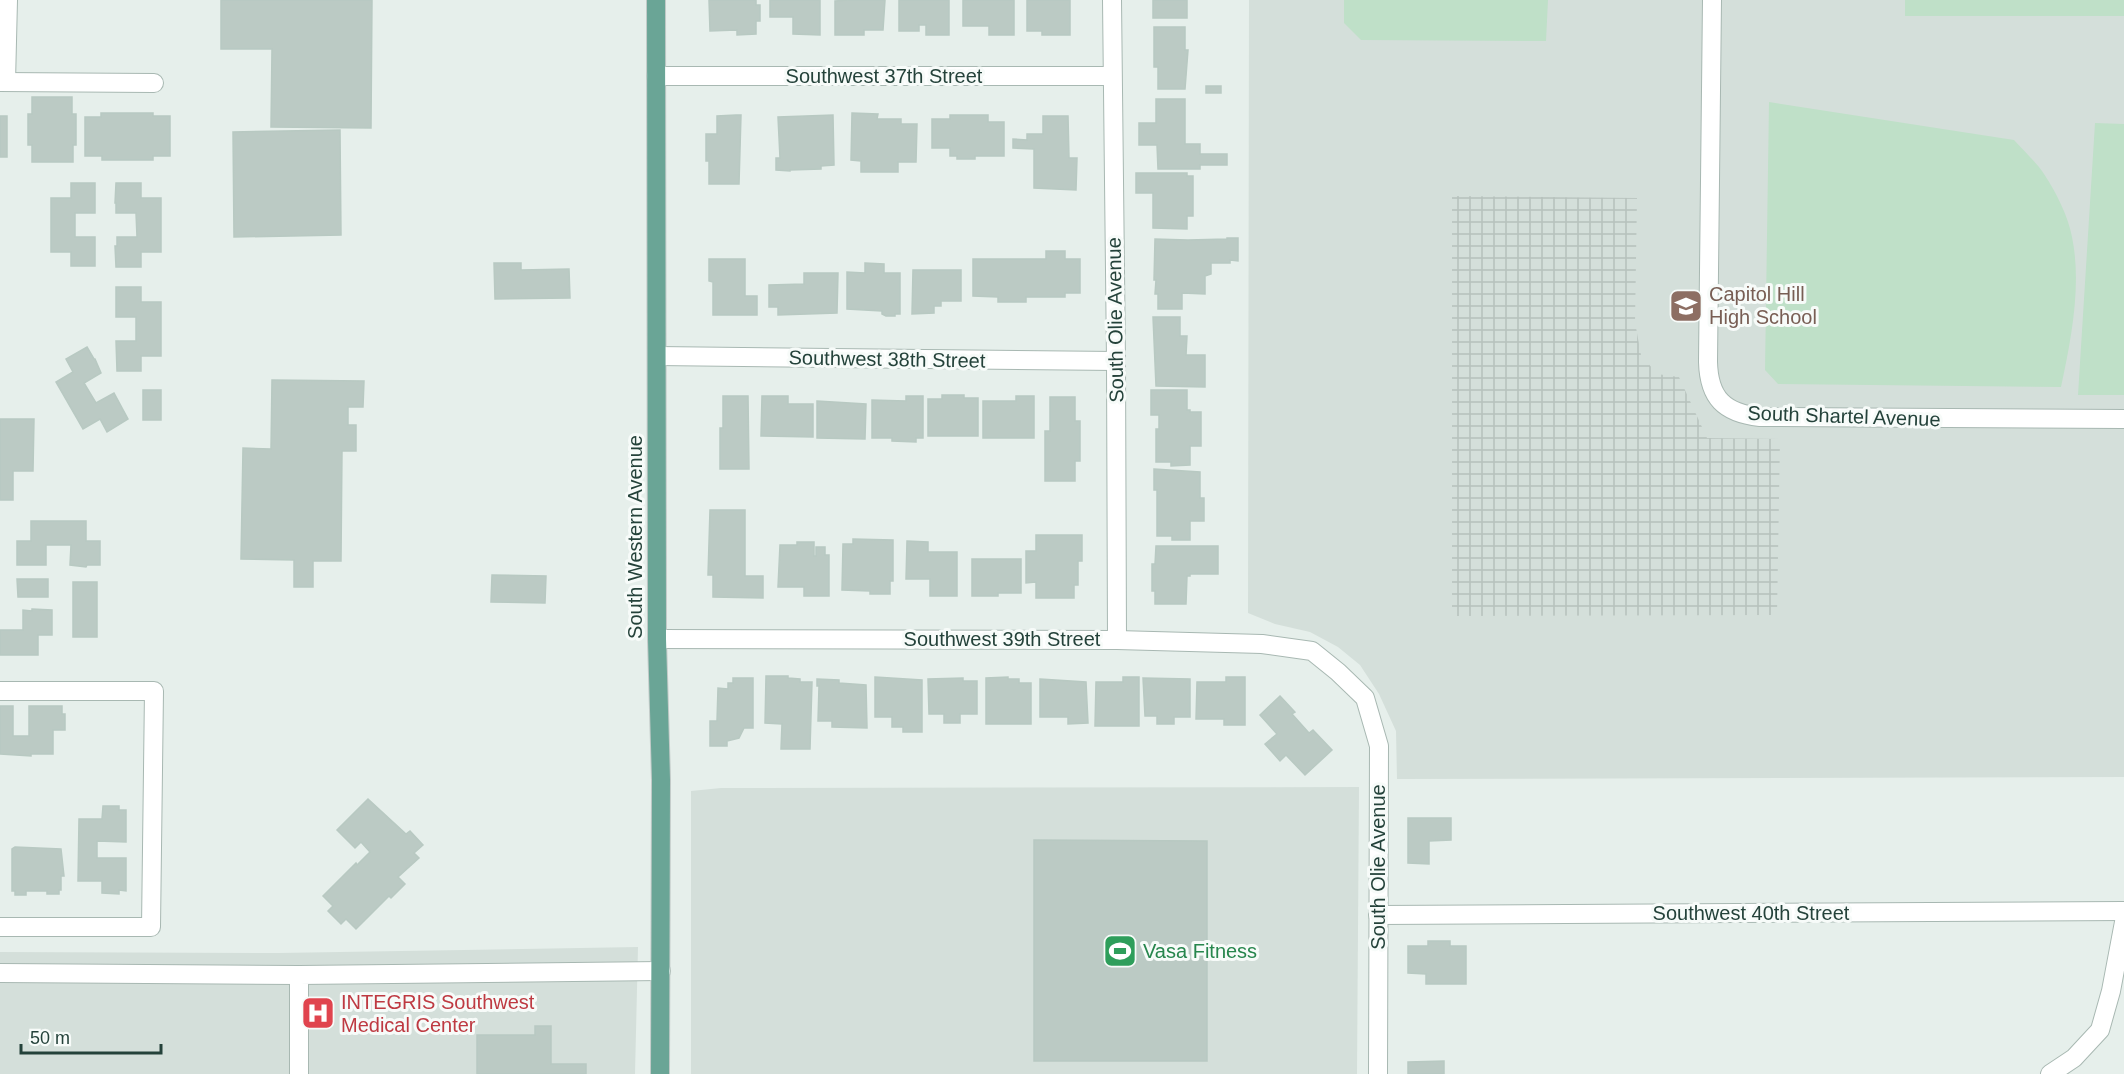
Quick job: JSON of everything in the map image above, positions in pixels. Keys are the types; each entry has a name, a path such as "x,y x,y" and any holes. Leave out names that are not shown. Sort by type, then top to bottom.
{"main road":[{"name":"South Western Avenue","path":"656,0 657,639 661,780 660,1074"}],"street":[{"path":"8,0 3,82 154,83"},
{"name":"South Olie Avenue","path":"1112,0 1117,640"},
{"name":"South Shartel Avenue","path":"1712,0 1707,362 1711,384 1718,400 1735,412 1760,417 2124,419"},
{"name":"Southwest 37th Street","path":"656,76 1112,76"},
{"name":"Southwest 38th Street","path":"657,356 1116,361"},
{"name":"Southwest 39th Street","path":"657,639 1117,640 1262,644 1312,651 1338,672"},
{"name":"South Olie Avenue","path":"1338,672 1365,698 1379,746 1378,1074"},
{"path":"0,691 154,691 152,927 0,927"},
{"name":"Southwest 40th Street","path":"1378,915 2124,911"},
{"path":"2050,1074 2074,1058 2100,1030 2111,991 2124,922"},
{"path":"0,973 299,975 661,971"},
{"path":"299,975 299,1074"}],"shaded area":[{"name":"Capitol Hill High School","path":"1249,0 2124,0 2124,777 1397,779 1396,731 1379,694 1360,665 1338,647 1310,632 1275,624 1248,613"},
{"path":"1452,196 1637,198 1635,322 1641,355 1657,374 1679,377 1707,438 1780,439 1777,615 1452,616"},
{"path":"1359,787 1357,1074 691,1074 691,791 721,788"},
{"name":"INTEGRIS Southwest Medical Center","path":"638,947 635,1074 0,1074 0,952 278,953"}],"green space":[{"path":"1344,0 1548,0 1546,41 1361,40 1344,23"},
{"path":"1905,0 2124,0 2124,16 1905,16"},
{"path":"1769,102 2014,140 2037,165 2057,196 2072,237 2076,293 2072,332 2061,387 1778,384 1765,370"},
{"path":"2095,123 2124,124 2124,395 2078,395"}],"building":[{"path":"221,0 372,0 371,128 271,127 272,49 221,49"},
{"path":"709,0 756,0 756,5 760,5 760,21 756,21 756,34 737,35 737,30 710,31"},
{"path":"770,0 820,0 820,35 793,34 793,17 770,17"},
{"path":"885,0 883,30 864,30 864,35 835,35 835,1"},
{"path":"899,0 949,0 949,35 926,35 926,25 919,25 919,31 899,31"},
{"path":"963,0 1014,0 1014,35 989,35 989,26 963,26"},
{"path":"1027,0 1070,0 1070,35 1042,35 1042,31 1027,31"},
{"path":"1153,0 1187,0 1187,18 1153,18"},
{"path":"1154,27 1185,27 1185,50 1188,50 1185,89 1158,89 1158,67 1154,67"},
{"path":"1206,86 1221,86 1221,93 1206,93"},
{"path":"32,97 72,97 72,114 76,114 76,145 73,145 73,162 32,162 32,145 28,145 28,114 32,114"},
{"path":"1156,99 1185,99 1185,144 1200,144 1200,154 1227,154 1227,165 1200,165 1200,169 1158,169 1157,145 1139,145 1139,123 1156,123"},
{"path":"101,113 153,113 153,116 170,116 170,156 153,156 153,160 102,160 102,156 85,156 85,117 101,117"},
{"path":"852,113 878,114 877,119 901,119 901,124 917,124 916,162 898,162 898,172 861,172 861,161 851,160"},
{"path":"741,115 739,184 709,184 706,134 717,134 717,116"},
{"path":"833,115 834,165 821,166 821,169 776,170 776,158 780,158 778,117"},
{"path":"950,115 988,115 988,122 1004,122 1004,156 975,156 975,159 957,159 957,156 950,156 950,148 932,148 932,119 950,119"},
{"path":"0,116 7,116 7,157 0,157"},
{"path":"1043,116 1068,116 1069,158 1077,158 1076,190 1034,188 1034,149 1013,148 1013,139 1027,140 1027,134 1043,134"},
{"path":"340,130 341,235 234,237 233,132"},
{"path":"1136,173 1187,173 1187,176 1193,176 1193,216 1187,216 1187,229 1153,228 1153,193 1136,193"},
{"path":"71,183 95,183 95,213 75,213 75,237 95,237 95,266 71,266 71,252 51,252 51,198 71,198"},
{"path":"116,183 141,183 141,198 161,198 161,252 141,252 141,267 116,267 117,237 137,237 136,213 116,213"},
{"path":"1238,238 1238,261 1211,263 1211,274 1205,276 1205,294 1182,293 1182,309 1158,309 1158,294 1155,294 1156,280 1154,280 1155,239"},
{"path":"1046,251 1065,251 1065,259 1080,259 1080,293 1065,293 1065,297 1026,297 1026,302 998,302 998,297 973,296 973,259 1046,259"},
{"path":"709,259 745,259 745,296 757,296 757,315 713,315 713,282 709,281"},
{"path":"494,263 521,263 521,270 569,269 570,298 495,299"},
{"path":"865,263 884,264 884,273 900,273 900,314 886,316 882,314 882,311 847,309 847,272 865,273"},
{"path":"913,270 961,270 961,301 941,301 941,306 934,306 934,313 912,314"},
{"path":"804,273 838,273 837,313 778,315 778,307 769,307 769,285 804,284"},
{"path":"116,287 141,287 141,302 161,302 161,356 141,356 141,371 117,371 116,341 136,341 136,317 116,317"},
{"path":"1153,317 1180,317 1180,336 1187,336 1186,355 1205,355 1205,387 1156,386"},
{"path":"87,347 101,373 84,383 96,403 114,393 128,419 107,432 100,419 83,429 56,382 73,372 66,359"},
{"path":"272,380 364,381 363,407 348,407 348,425 356,425 356,451 342,451 341,561 313,561 313,587 294,587 294,560 241,559 243,448 271,449"},
{"path":"143,390 161,390 161,420 143,420"},
{"path":"1151,390 1187,390 1187,410 1201,412 1201,446 1190,446 1190,465 1171,466 1171,462 1156,462 1156,429 1159,429 1159,415 1151,415"},
{"path":"942,395 964,395 964,398 978,398 978,436 928,436 928,399 942,399"},
{"path":"723,396 748,396 749,469 720,469"},
{"path":"762,396 788,396 788,404 813,404 813,437 761,436"},
{"path":"906,396 923,396 923,438 916,438 916,442 892,441 892,438 872,438 872,400 906,401"},
{"path":"1016,396 1034,396 1034,438 983,438 983,401 1016,401"},
{"path":"1050,397 1075,397 1075,421 1080,421 1080,461 1075,461 1075,481 1045,481 1045,431 1050,431"},
{"path":"817,401 866,404 865,439 817,438"},
{"path":"0,419 34,419 33,471 13,471 13,500 0,500"},
{"path":"1154,469 1200,472 1200,498 1204,498 1204,521 1190,521 1190,540 1172,540 1172,536 1157,536 1157,490 1154,490"},
{"path":"710,510 745,510 745,576 763,576 763,598 713,597 713,575 708,575"},
{"path":"31,521 86,521 86,541 100,541 100,565 87,565 86,567 70,565 71,545 46,545 46,565 17,565 17,541 31,541"},
{"path":"1036,535 1082,535 1082,561 1078,561 1078,585 1074,585 1074,598 1036,598 1036,582 1026,583 1026,551 1036,551"},
{"path":"853,539 893,540 893,581 890,581 890,594 842,590 843,544 853,544"},
{"path":"907,541 928,542 928,552 957,552 957,596 930,596 930,579 906,579"},
{"path":"797,542 814,542 814,556 816,556 816,547 825,547 825,555 829,555 829,596 804,596 804,587 778,587 780,545 797,545"},
{"path":"1156,546 1218,546 1218,574 1190,574 1187,576 1186,604 1155,604 1155,591 1152,591 1152,564 1155,564"},
{"path":"972,559 1021,559 1021,593 972,596"},
{"path":"492,575 546,576 545,603 491,602"},
{"path":"17,579 48,579 48,597 18,597"},
{"path":"73,582 97,582 97,637 73,637"},
{"path":"32,609 52,610 52,635 38,635 38,655 0,655 0,630 23,630 23,610 32,611"},
{"path":"766,676 788,676 788,678 800,679 800,682 812,682 810,749 781,749 782,724 765,723"},
{"path":"875,677 922,680 922,732 903,732 903,727 892,727 892,717 875,717"},
{"path":"1008,677 1008,679 1019,679 1019,683 1031,683 1031,724 986,724 986,678"},
{"path":"1123,677 1139,677 1139,726 1095,726 1096,682 1123,682"},
{"path":"1226,677 1245,677 1245,725 1224,725 1224,719 1196,719 1197,682 1226,682"},
{"path":"733,678 753,678 753,728 744,728 739,738 727,741 727,746 710,746 710,721 717,721 718,688 728,689 728,683 733,683"},
{"path":"963,678 963,681 977,681 977,714 960,714 960,723 944,723 944,714 929,714 928,679"},
{"path":"1143,678 1190,679 1190,717 1174,717 1174,724 1157,724 1157,716 1145,716"},
{"path":"817,679 866,685 867,728 832,727 832,721 818,721 819,686 817,686"},
{"path":"1040,679 1086,682 1088,723 1068,724 1068,717 1040,717"},
{"path":"1280,696 1295,712 1292,714 1309,733 1313,730 1332,750 1305,775 1286,755 1280,761 1265,744 1277,734 1260,715"},
{"path":"0,706 13,706 13,736 29,736 29,706 62,706 62,714 65,714 65,730 53,730 53,754 31,754 31,756 0,754"},
{"path":"368,799 406,834 410,831 423,845 414,853 419,858 398,877 405,884 391,898 389,896 356,929 346,919 341,924 328,911 333,906 323,896 370,852 361,842 355,848 337,830"},
{"path":"103,806 119,806 119,810 126,810 126,842 97,841 97,858 126,858 126,891 119,890 119,894 102,893 102,881 78,881 79,819 102,819"},
{"path":"1408,818 1451,818 1451,840 1429,841 1429,864 1408,863"},
{"name":"Vasa Fitness","path":"1034,840 1207,841 1207,1061 1034,1061"},
{"path":"15,847 61,849 64,876 61,876 59,894 47,894 47,891 26,891 26,895 15,895 15,891 12,891 12,849"},
{"path":"1428,941 1450,941 1450,946 1466,946 1466,984 1426,984 1426,974 1408,973 1408,946 1428,946"},
{"path":"535,1026 551,1026 551,1064 586,1064 586,1074 477,1074 477,1035 535,1035"},
{"path":"1444,1061 1444,1074 1408,1074 1408,1062"}],"place":[{"name":"Capitol Hill High School","path":"1686,306"},
{"name":"Vasa Fitness","path":"1120,951"},
{"name":"INTEGRIS Southwest Medical Center","path":"318,1013"}]}
